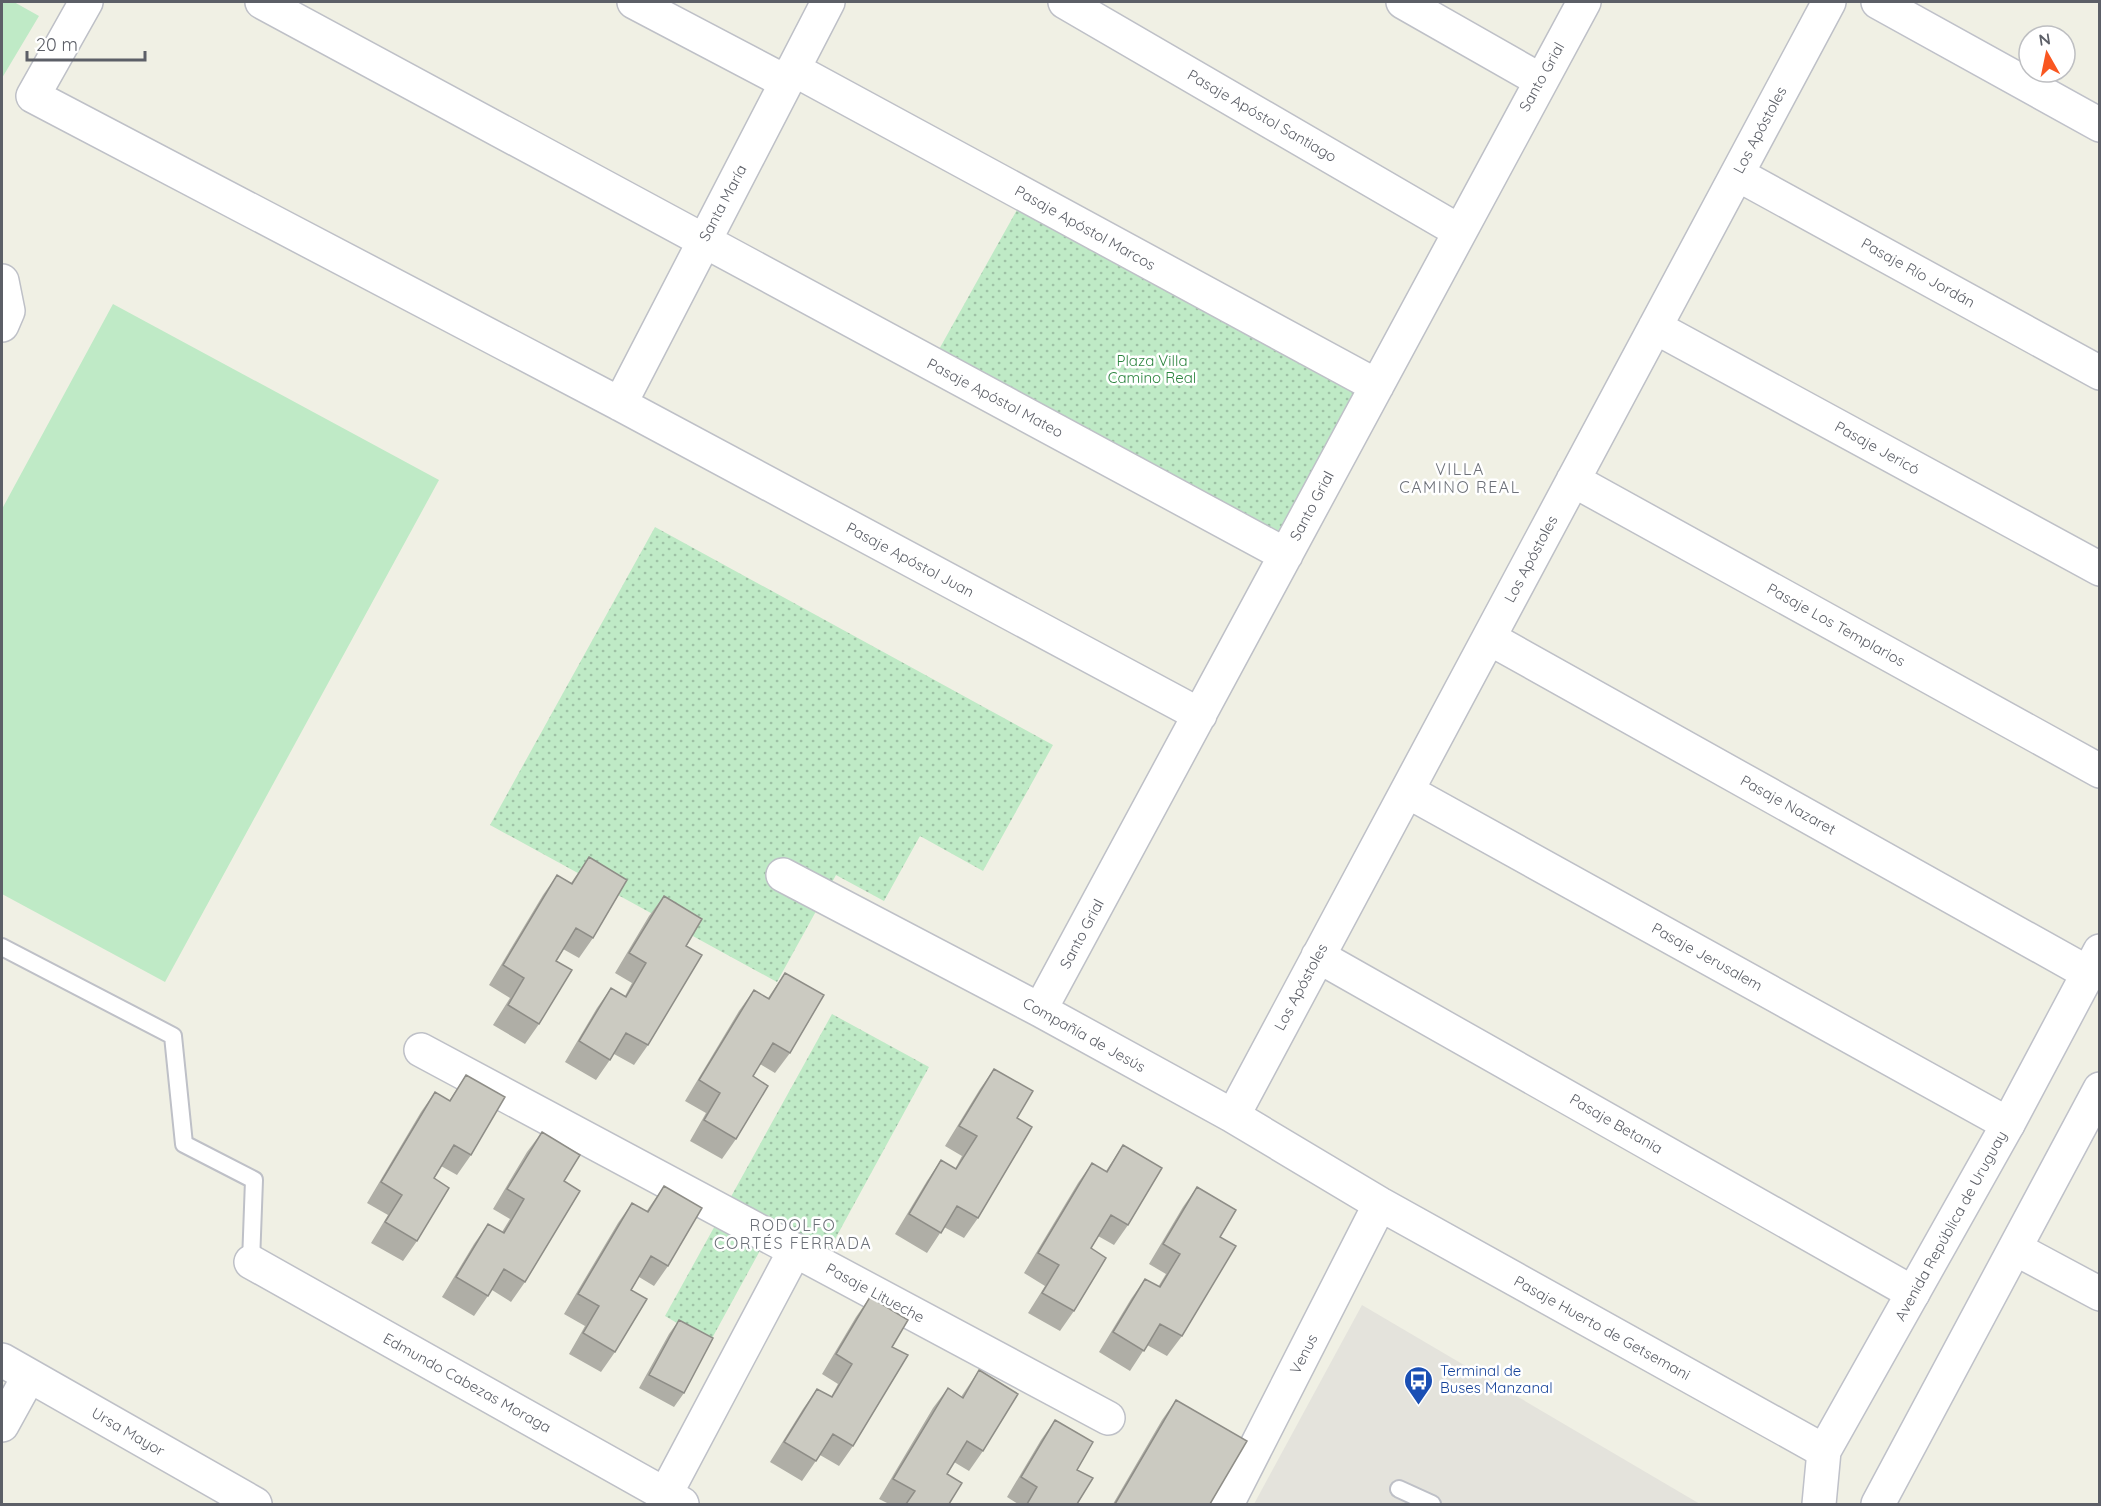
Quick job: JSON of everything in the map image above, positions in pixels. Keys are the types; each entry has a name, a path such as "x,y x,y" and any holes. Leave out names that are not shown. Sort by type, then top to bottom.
{"street":[{"name":"Pasaje Apóstol Juan","path":"86,2 33,96 620,404 1200,715"},
{"name":"Pasaje Apóstol Mateo","path":"262,2 1286,555"},
{"name":"Pasaje Apóstol Marcos","path":"634,2 790,76 1377,387"},
{"name":"Santa María","path":"620,404 828,2"},
{"name":"Pasaje Apóstol Santiago","path":"1065,2 1459,231"},
{"path":"1403,2 1540,80"},
{"name":"Santo Grial","path":"1040,1010 1584,2"},
{"name":"Los Apóstoles","path":"1233,1116 1829,2"},
{"path":"1878,2 2100,125"},
{"name":"Pasaje Río Jordán","path":"1737,174 2100,372"},
{"path":"2,281 8,311 2,325"},
{"name":"Pasaje Jericó","path":"1655,327 2100,569"},
{"name":"Pasaje Los Templarios","path":"1573,480 2100,771"},
{"name":"Pasaje Nazaret","path":"1489,638 2094,962"},
{"name":"Pasaje Jerusalem","path":"1407,791 2008,1124"},
{"name":"Compañía de Jesús","path":"783,875 1040,1010 1233,1116 1380,1204"},
{"name":"Pasaje Betania","path":"1318,956 1913,1293"},
{"name":"Avenida República de Uruguay","path":"1819,1504 1824,1451 2008,1124 2094,962"},
{"name":"Pasaje Litueche","path":"421,1050 1108,1418"},
{"path":"1878,1504 2099,1090"},
{"name":"Pasaje Huerto de Getsemani","path":"1380,1204 1824,1451"},
{"name":"Venus","path":"1227,1504 1380,1204"},
{"path":"2016,1249 2100,1294"},
{"path":"674,1500 795,1250"},
{"name":"Edmundo Cabezas Moraga","path":"251,1262 674,1500"},
{"path":"2,1425 15,1368"},
{"name":"Ursa Mayor","path":"15,1368 255,1504"}],"lane":[{"path":"2,947 172,1036 184,1144 254,1180 251,1262"},
{"path":"1399,1489 1432,1504"}],"shaded area":[{"name":"Terminal de Buses Manzanal","path":"1362,1305 1700,1504 1254,1504"}],"green space":[{"path":"2,2 14,2 39,16 2,78"},
{"name":"Plaza Villa Camino Real","path":"1023,199 1366,387 1281,541 937,353"},
{"path":"113,304 439,480 165,982 2,894 2,509"},
{"path":"655,527 1053,745 983,871 920,836 884,901 836,875 777,982 490,825"},
{"path":"832,1014 929,1067 828,1252 775,1223 710,1342 665,1316"}],"building":[{"path":"589,857 627,880 593,938 576,928 556,961 572,970 539,1024 508,1005 524,978 503,965 557,875 572,884"},
{"path":"664,896 702,919 686,946 702,955 648,1045 626,1033 610,1060 579,1041 611,988 626,997 646,963 629,953"},
{"path":"785,973 824,995 790,1053 773,1043 753,1076 768,1086 736,1139 704,1120 720,1093 699,1080 754,990 769,999"},
{"path":"994,1069 1033,1091 1017,1118 1032,1127 978,1218 957,1206 941,1233 909,1214 941,1160 956,1169 977,1136 959,1126"},
{"path":"466,1075 505,1097 471,1155 454,1145 434,1178 449,1188 417,1241 385,1222 402,1195 381,1182 435,1092 450,1101"},
{"path":"542,1132 580,1155 564,1181 580,1191 525,1282 504,1269 488,1296 456,1277 488,1224 504,1233 524,1199 507,1189"},
{"path":"1123,1145 1162,1168 1128,1225 1111,1215 1091,1248 1106,1258 1074,1311 1042,1293 1059,1265 1038,1253 1092,1163 1107,1172"},
{"path":"664,1186 702,1208 668,1266 651,1256 631,1290 647,1299 615,1352 583,1333 599,1306 578,1294 632,1203 648,1212"},
{"path":"1197,1187 1236,1210 1220,1237 1236,1246 1182,1336 1160,1324 1144,1351 1113,1332 1145,1279 1160,1287 1180,1254 1163,1244"},
{"path":"870,1297 908,1320 892,1347 908,1355 853,1446 833,1434 816,1461 784,1442 817,1389 832,1397 852,1364 836,1354"},
{"path":"679,1320 713,1338 684,1393 649,1375"},
{"path":"979,1370 1018,1394 983,1451 967,1441 947,1474 962,1483 949,1504 906,1504 915,1491 893,1479 948,1388 963,1398"},
{"path":"1176,1400 1247,1441 1210,1504 1115,1504"},
{"path":"1055,1420 1093,1442 1077,1470 1093,1478 1077,1504 1027,1504 1037,1487 1021,1477"}],"place":[{"name":"Terminal de Buses Manzanal","path":"1419,1406"}],"district":[{"name":"VILLA CAMINO REAL","path":"1460,478"},
{"name":"RODOLFO CORTÉS FERRADA","path":"793,1234"}]}
